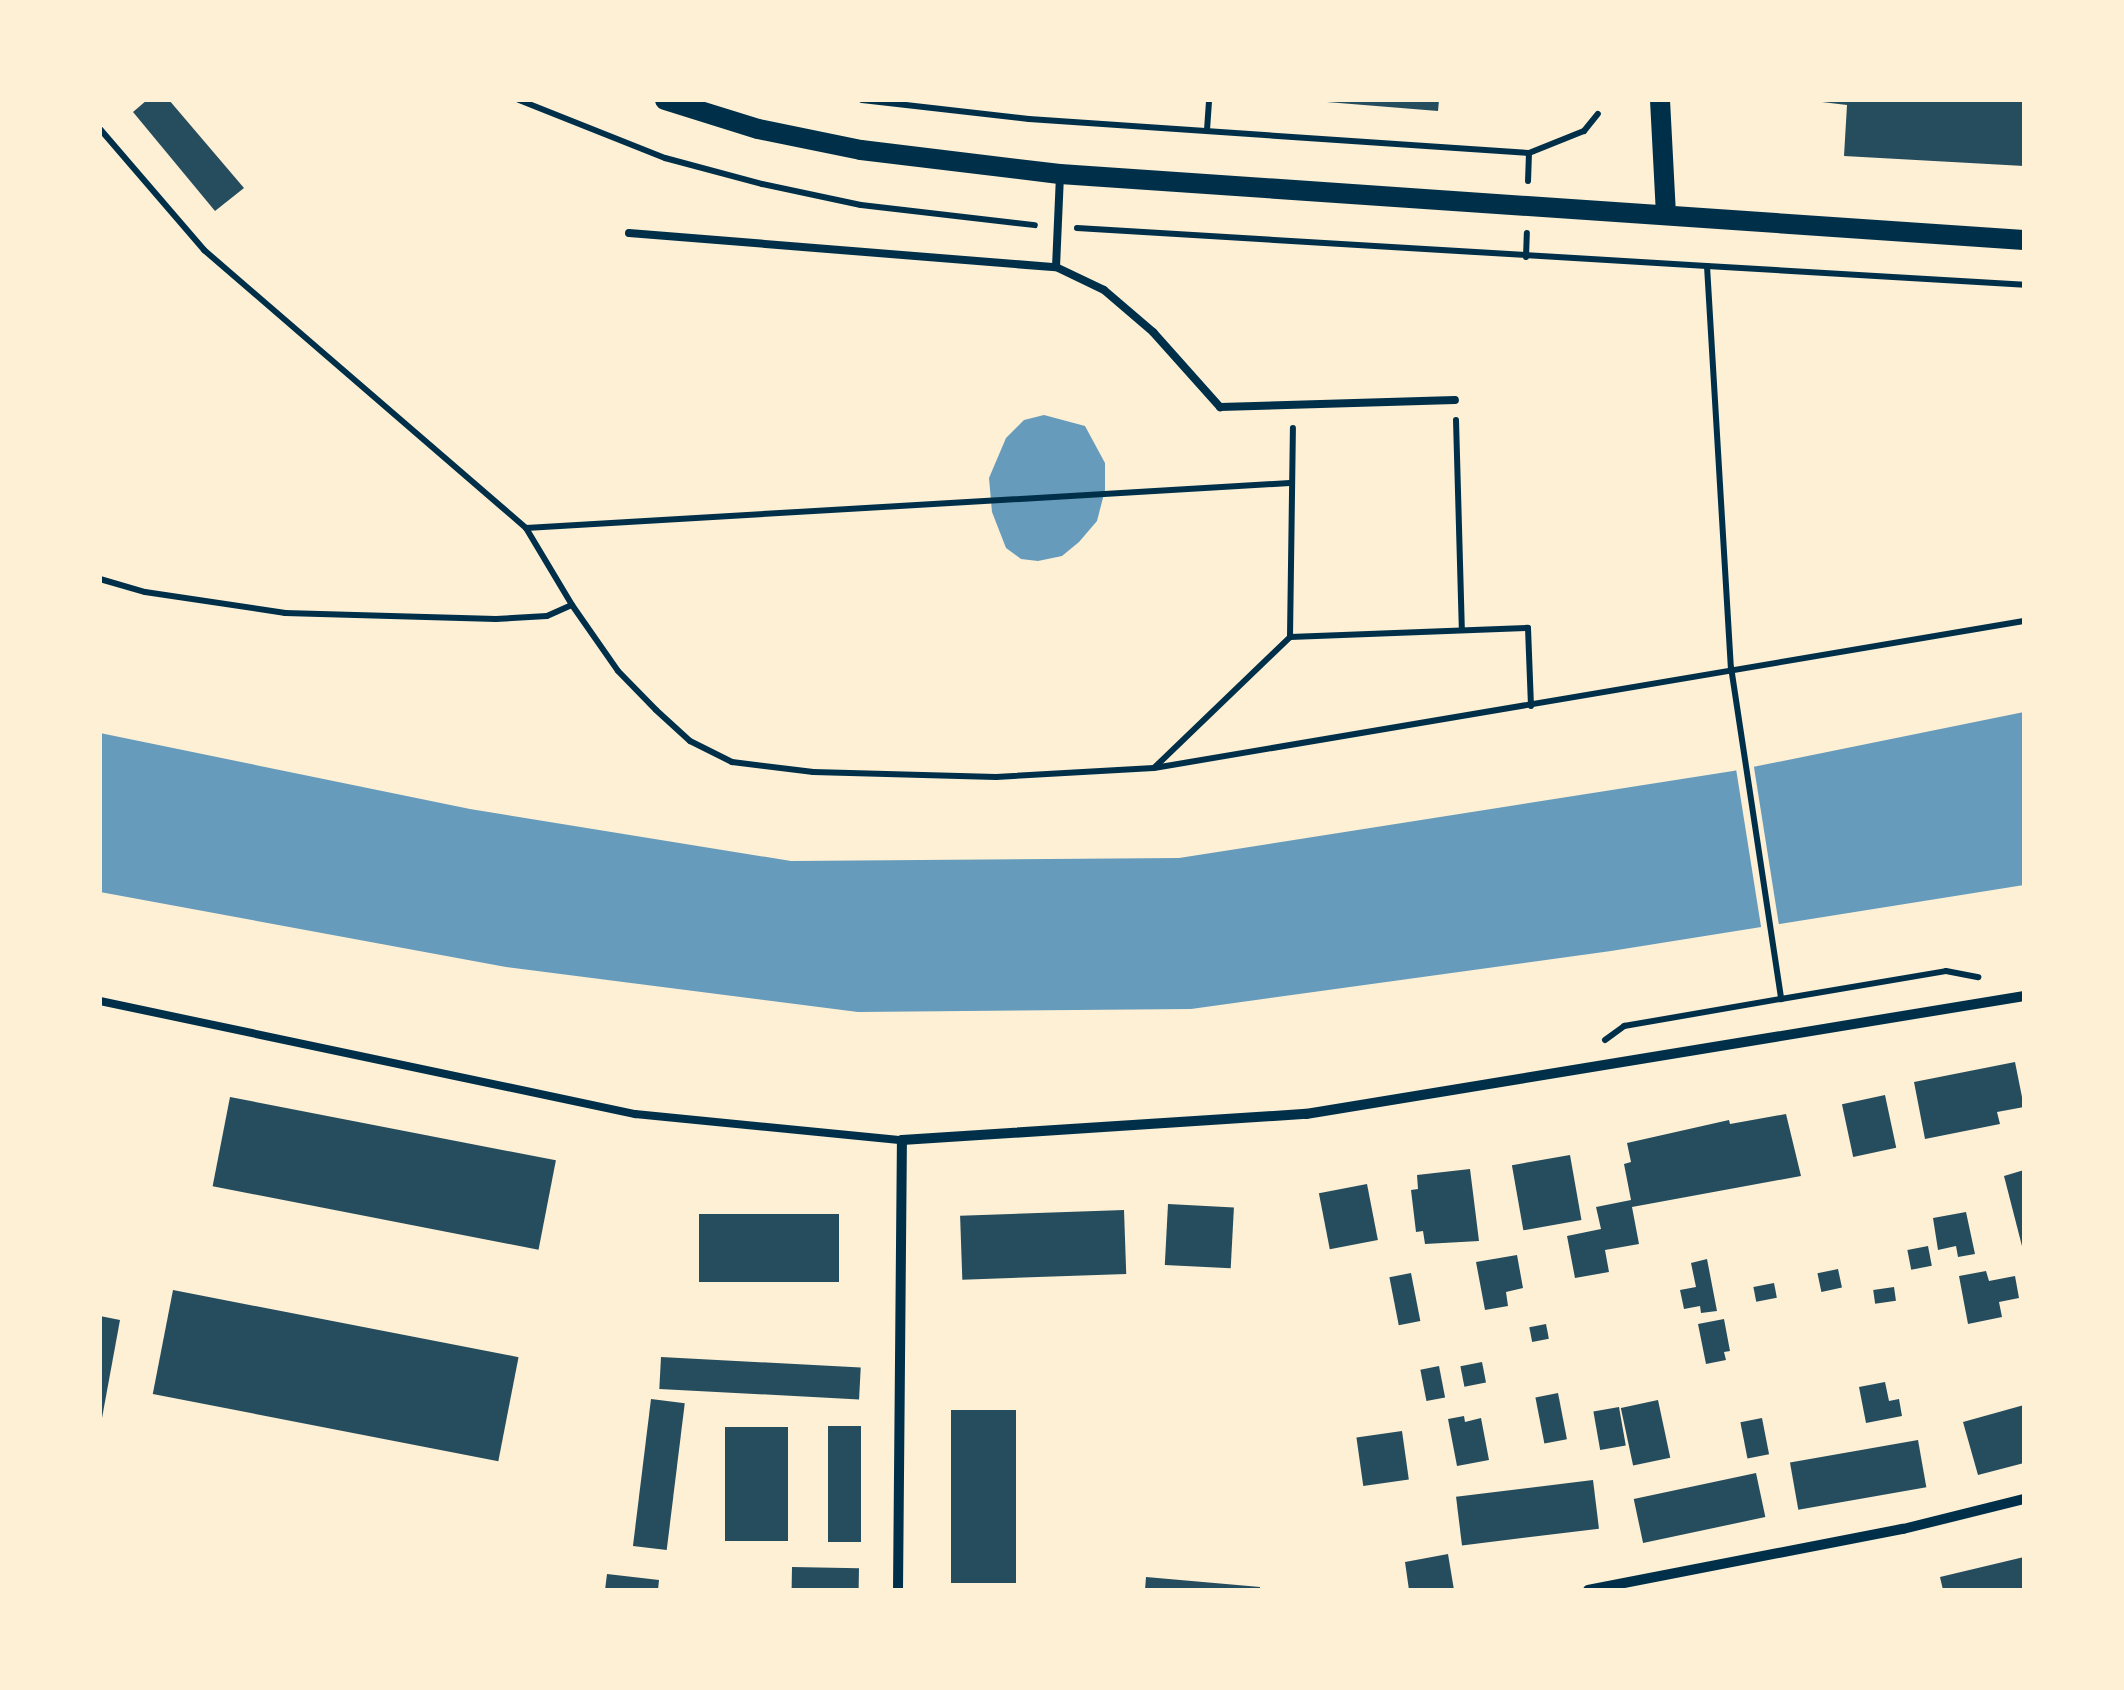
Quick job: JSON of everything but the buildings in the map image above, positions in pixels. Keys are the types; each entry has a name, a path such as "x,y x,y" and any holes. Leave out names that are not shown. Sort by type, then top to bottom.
{"main road":[{"path":"668,100 758,129 861,150 1060,174 2024,240"},
{"path":"1660,100 1666,214"}],"street":[{"path":"898,1590 902,1140 1306,1114 1592,1070 2022,996"},
{"path":"1588,1590 1903,1530 2024,1499"}],"lane":[{"path":"1056,267 1060,174"},
{"path":"630,233 1056,267 1104,290 1153,332 1220,408 1455,400"},
{"path":"100,1001 634,1114 902,1140"}],"path":[{"path":"519,100 665,158 762,184 878,207 1056,227 2024,285"},
{"path":"862,100 1029,120 1529,153 1584,130 1598,114"},
{"path":"1206,130 1209,100"},
{"path":"100,128 204,250 526,528 618,671 690,741 732,762 812,772 996,777 1154,768 1531,706 1731,667 2024,621"},
{"path":"1526,257 1529,153"},
{"path":"1707,266 1731,667 1781,999"},
{"path":"1455,400 1462,629"},
{"path":"1290,637 1294,406"},
{"path":"526,528 1290,483"},
{"path":"100,579 145,592 286,612 496,619 547,616 572,605"},
{"path":"1154,768 1290,637 1528,628 1531,706"},
{"path":"1592,1070 1606,1040 1624,1026 1946,971 1982,978 2022,996"}],"water":[{"path":"1044,415 1085,426 1105,463 1105,490 1097,521 1079,542 1062,556 1038,561 1021,559 1006,548 992,512 989,478 1006,438 1024,420"},
{"path":"2024,712 2024,885 1611,951 1191,1009 858,1012 506,967 100,892 100,733 470,809 791,861 1179,858 1733,771"}],"pier":[{"path":"1753,761 1780,929 1762,932 1735,764"}]}
